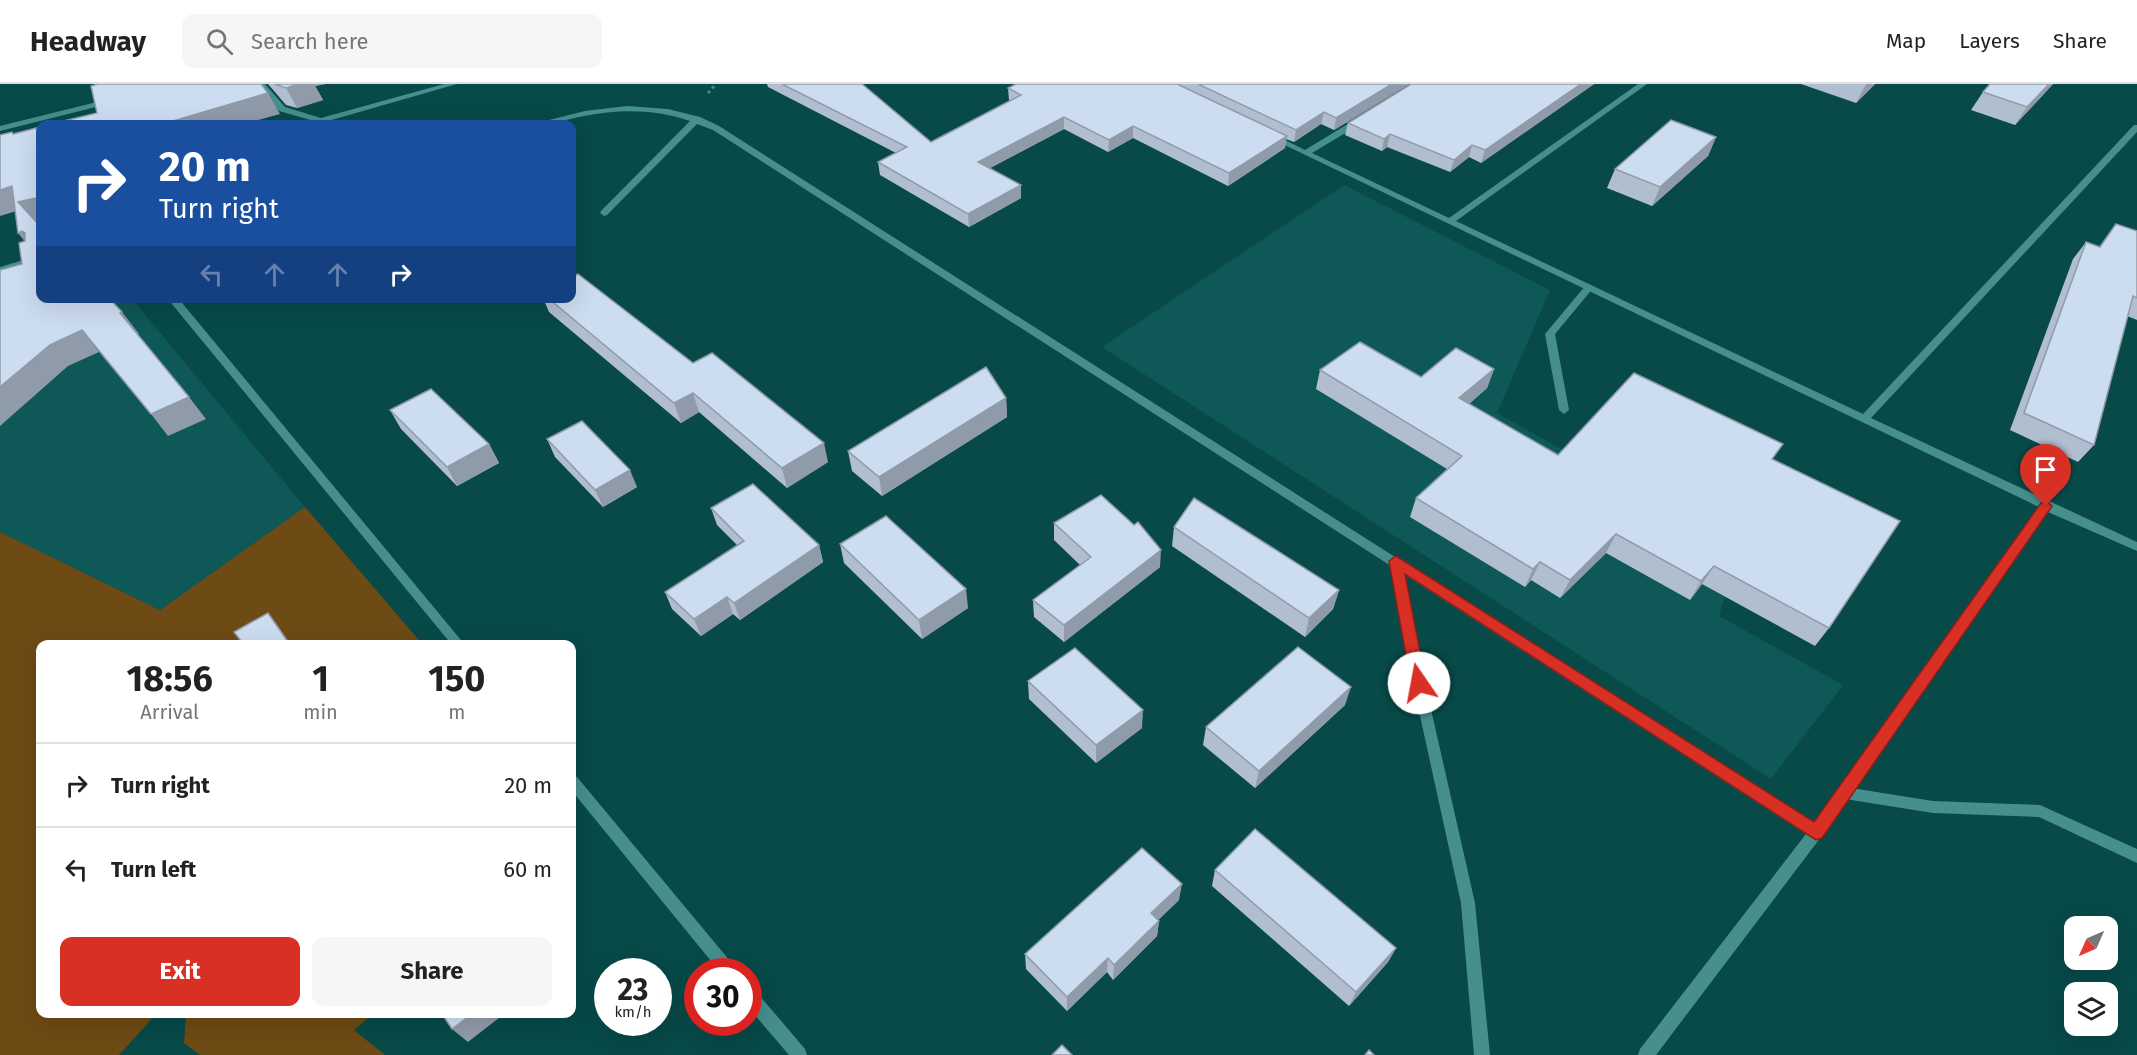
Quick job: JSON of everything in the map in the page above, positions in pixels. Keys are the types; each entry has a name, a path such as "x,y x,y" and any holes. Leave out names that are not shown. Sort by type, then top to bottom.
{"street":[{"path":"261,84 282,109 318,120"},
{"path":"325,120 453,84"},
{"path":"1450,221 1643,84"},
{"path":"0,129 123,98"},
{"path":"554,120 593,111 626,107 662,108 697,119 716,128 1396,561 1816,832"},
{"path":"1306,153 1368,115"},
{"path":"604,213 697,119"},
{"path":"1865,418 2137,127"},
{"path":"1264,133 2046,506 2137,547"},
{"path":"0,270 36,259"},
{"path":"1564,410 1550,334 1589,287"},
{"path":"176,303 455,640"},
{"path":"1646,1055 1816,832 2046,506"},
{"path":"1396,561 1414,661 1468,903 1482,1055"},
{"path":"576,786 718,958"},
{"path":"1845,792 1933,807 2040,811 2137,856"},
{"path":"762,1011 799,1055"}],"shaded area":[{"path":"1344,185 1550,290 1497,413 1740,549 1719,616 1843,685 1771,779 1102,347"},
{"path":"38,303 135,303 305,507 160,610 0,532 0,416"},
{"path":"305,507 419,640 36,640 36,1018 152,1018 119,1055 0,1055 0,532 160,610"},
{"path":"186,1018 368,1018 354,1030 385,1055 200,1055 184,1043"}],"building":[{"path":"98,84 261,84 268,93 177,120 68,120 97,113 91,86"},
{"path":"275,84 298,84 286,88"},
{"path":"782,84 862,84 931,142 1021,95 1008,88 1016,84 1177,84 1287,136 1229,173 1133,126 1109,140 1064,117 978,162 1021,185 968,214 878,162 907,147"},
{"path":"1198,84 1392,84 1336,118 1324,112 1296,130"},
{"path":"1411,84 1581,84 1485,150 1472,145 1454,160 1390,134 1384,139 1348,123"},
{"path":"1990,84 2049,84 2027,107 1983,92"},
{"path":"1671,120 1716,137 1660,187 1615,169"},
{"path":"36,128 36,198 18,202 36,222 36,303 114,303 189,397 151,414 82,330 50,345 0,387 0,270 22,264 19,243 25,241 25,233 22,231 18,233 12,186 0,190 0,135 12,132 13,134"},
{"path":"2116,224 2137,231 2137,298 2133,296 2094,445 2024,413 2086,242 2100,247"},
{"path":"578,274 693,363 712,353 824,443 782,468 693,393 674,403 554,303 576,303 576,275"},
{"path":"1360,342 1421,377 1456,348 1494,369 1459,398 1558,455 1634,373 1783,444 1772,459 1900,521 1829,628 1714,566 1701,581 1616,534 1570,580 1540,562 1533,569 1416,498 1462,456 1320,370"},
{"path":"986,367 1006,398 879,477 848,451"},
{"path":"431,389 489,444 447,467 390,410"},
{"path":"582,421 630,470 595,490 547,439"},
{"path":"753,484 819,545 734,603 727,597 694,619 665,592 744,541 711,508"},
{"path":"1101,495 1134,525 1138,522 1161,550 1064,625 1033,600 1091,557 1054,523"},
{"path":"1194,498 1339,590 1309,618 1174,527"},
{"path":"886,516 966,589 919,620 840,544"},
{"path":"268,613 287,640 240,640 234,632"},
{"path":"1298,647 1351,687 1259,771 1206,727"},
{"path":"1075,648 1143,710 1096,745 1028,681"},
{"path":"1255,829 1396,948 1356,992 1215,870"},
{"path":"1142,848 1182,884 1151,913 1159,921 1114,965 1108,958 1067,997 1025,954"},
{"path":"445,1018 467,1018 452,1029"},
{"path":"1062,1045 1072,1055 1052,1055"}],"route":[{"path":"1419,683 1396,561 1816,832 2046,506"}]}
